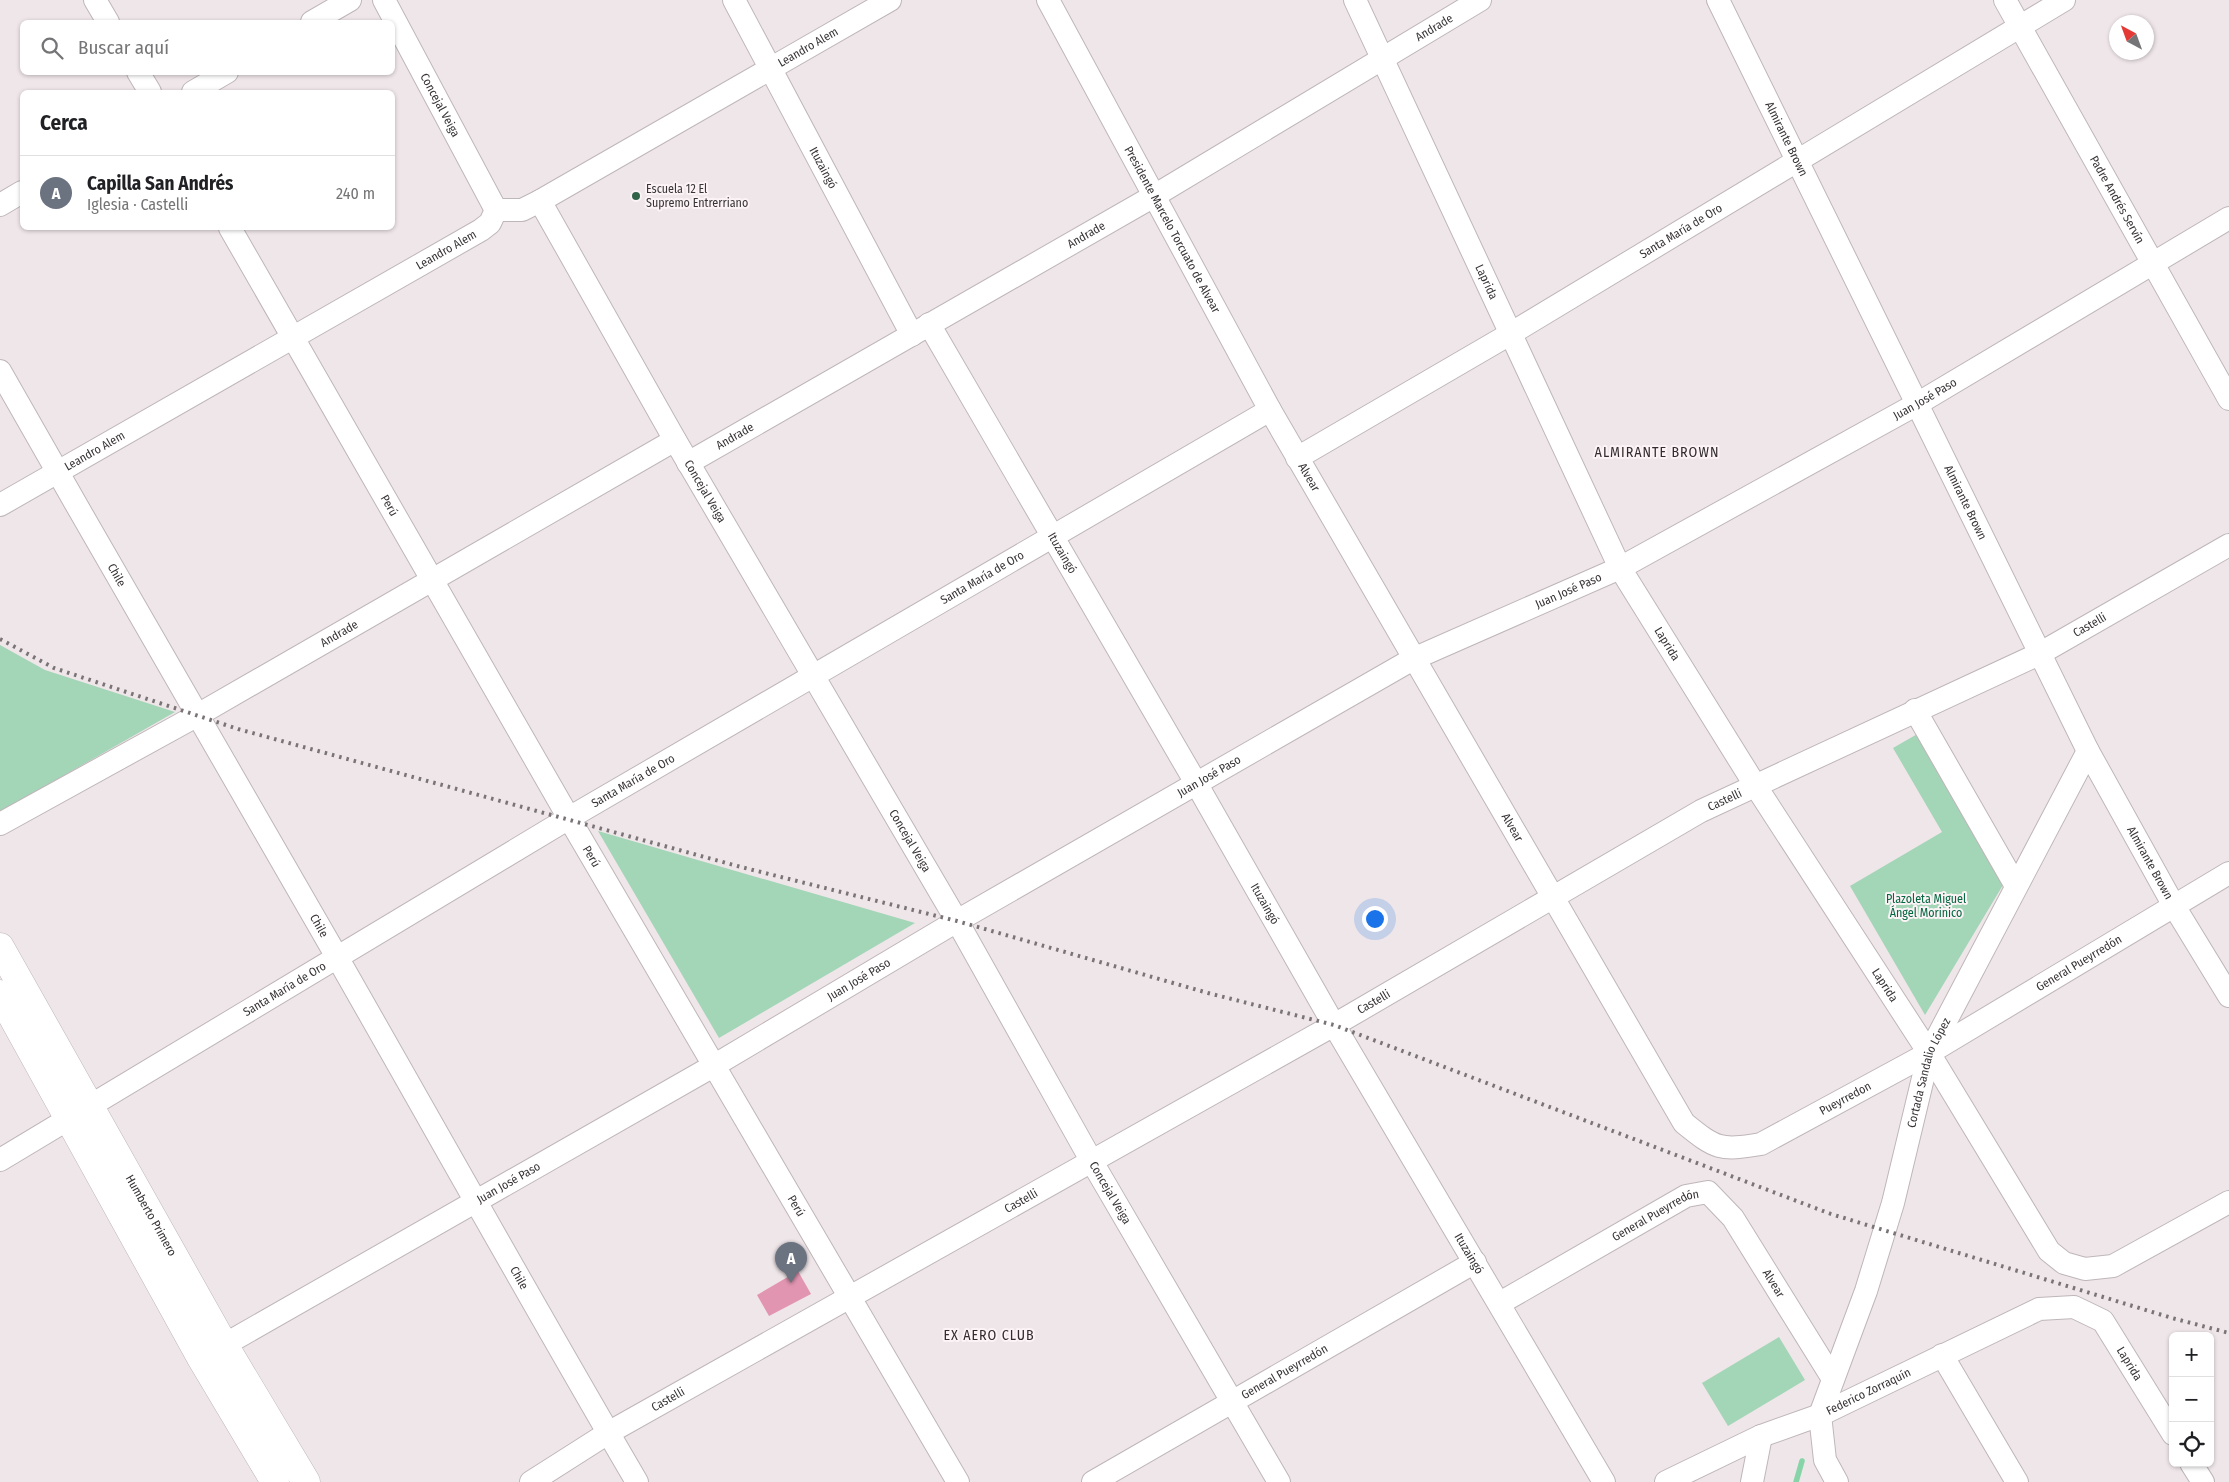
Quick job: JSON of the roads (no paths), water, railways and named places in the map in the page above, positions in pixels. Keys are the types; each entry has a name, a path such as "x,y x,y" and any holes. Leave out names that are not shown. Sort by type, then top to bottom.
{"street":[{"path":"95,0 107,20"},
{"path":"315,20 350,0"},
{"name":"Concejal Veiga","path":"384,0 395,20"},
{"name":"Ituzaingó","path":"734,0 770,69 920,329 1053,536 1334,1025 1476,1262 1604,1482"},
{"name":"Leandro Alem","path":"0,505 481,230 490,223 496,210 522,210 540,201 890,0"},
{"name":"Presidente Marcelo Torcuato de Alvear","path":"1048,0 1297,458"},
{"name":"Laprida","path":"1355,0 1620,568 1755,785 1929,1053 2049,1251 2064,1263 2085,1269 2113,1266 2229,1202"},
{"name":"Andrade","path":"688,463 1154,196 1480,0"},
{"name":"Almirante Brown","path":"1718,0 1795,161 2088,751 2174,906 2229,996"},
{"name":"Padre Andrés Servín","path":"2005,0 2229,399"},
{"name":"Santa María de Oro","path":"1297,458 1510,334 2064,0"},
{"name":"Concejal Veiga","path":"395,21 496,210"},
{"path":"140,75 149,90"},
{"path":"196,90 222,75"},
{"path":"0,205 20,193"},
{"name":"Concejal Veiga","path":"540,201 688,463 957,921 1091,1160 1279,1482"},
{"name":"Juan José Paso","path":"212,1351 715,1065 957,921 1413,659 1620,568 1917,404 2229,218"},
{"name":"Perú","path":"231,230 295,337 569,818 851,1296 958,1482"},
{"name":"Chile","path":"0,371 196,716 337,957 475,1203 637,1482"},
{"name":"Santa María de Oro","path":"0,1160 569,818 1270,410"},
{"name":"Andrade","path":"0,824 196,716 675,440"},
{"name":"Alvear","path":"1297,458 1684,1123 1709,1143 1733,1149 1761,1144"},
{"name":"Castelli","path":"531,1482 608,1433 1334,1025 1701,811 2039,654 2229,545"},
{"path":"1915,710 2016,886"},
{"name":"Cortada Sandalio López","path":"1820,1415 1866,1291 1893,1203 1929,1053 2088,751"},
{"name":"General Pueyrredón","path":"1929,1053 2229,873"},
{"name":"Humberto Primero","path":"0,947 79,1111 212,1351 275,1482"},
{"name":"Humberto Primero","path":"0,994 79,1111"},
{"name":"Pueyrredon","path":"1761,1144 1929,1053"},
{"name":"Alvear","path":"1708,1192 1733,1218 1833,1379"},
{"name":"General Pueyrredón","path":"1500,1303 1686,1196 1708,1192"},
{"name":"General Pueyrredón","path":"1093,1482 1232,1400 1476,1262"},
{"name":"Laprida","path":"2074,1307 2103,1321 2169,1428"},
{"name":"Federico Zorraquín","path":"1666,1482 1761,1436 1820,1415 2038,1309 2074,1307"},
{"name":"Humberto Primero","path":"212,1351 306,1482"},
{"path":"1942,1355 2017,1482"},
{"path":"1820,1415 1825,1460 1837,1482"},
{"path":"1752,1482 1761,1436"},
{"path":"2194,1467 2203,1482"}],"waterway":[{"path":"1796,1482 1802,1461"}],"railway":[{"path":"0,639 54,668 238,729 741,867 957,921 1208,993 1334,1025 1831,1214 2172,1318 2229,1333"}],"place":[{"name":"Escuela 12 El Supremo Entrerriano","path":"636,196"},
{"name":"Capilla San Andrés","path":"791,1283"}],"district":[{"name":"ALMIRANTE BROWN","path":"1657,452"},
{"name":"EX AERO CLUB","path":"989,1335"}],"park label":[{"name":"Plazoleta Miguel Ángel Morinico","path":"1926,906"}]}
